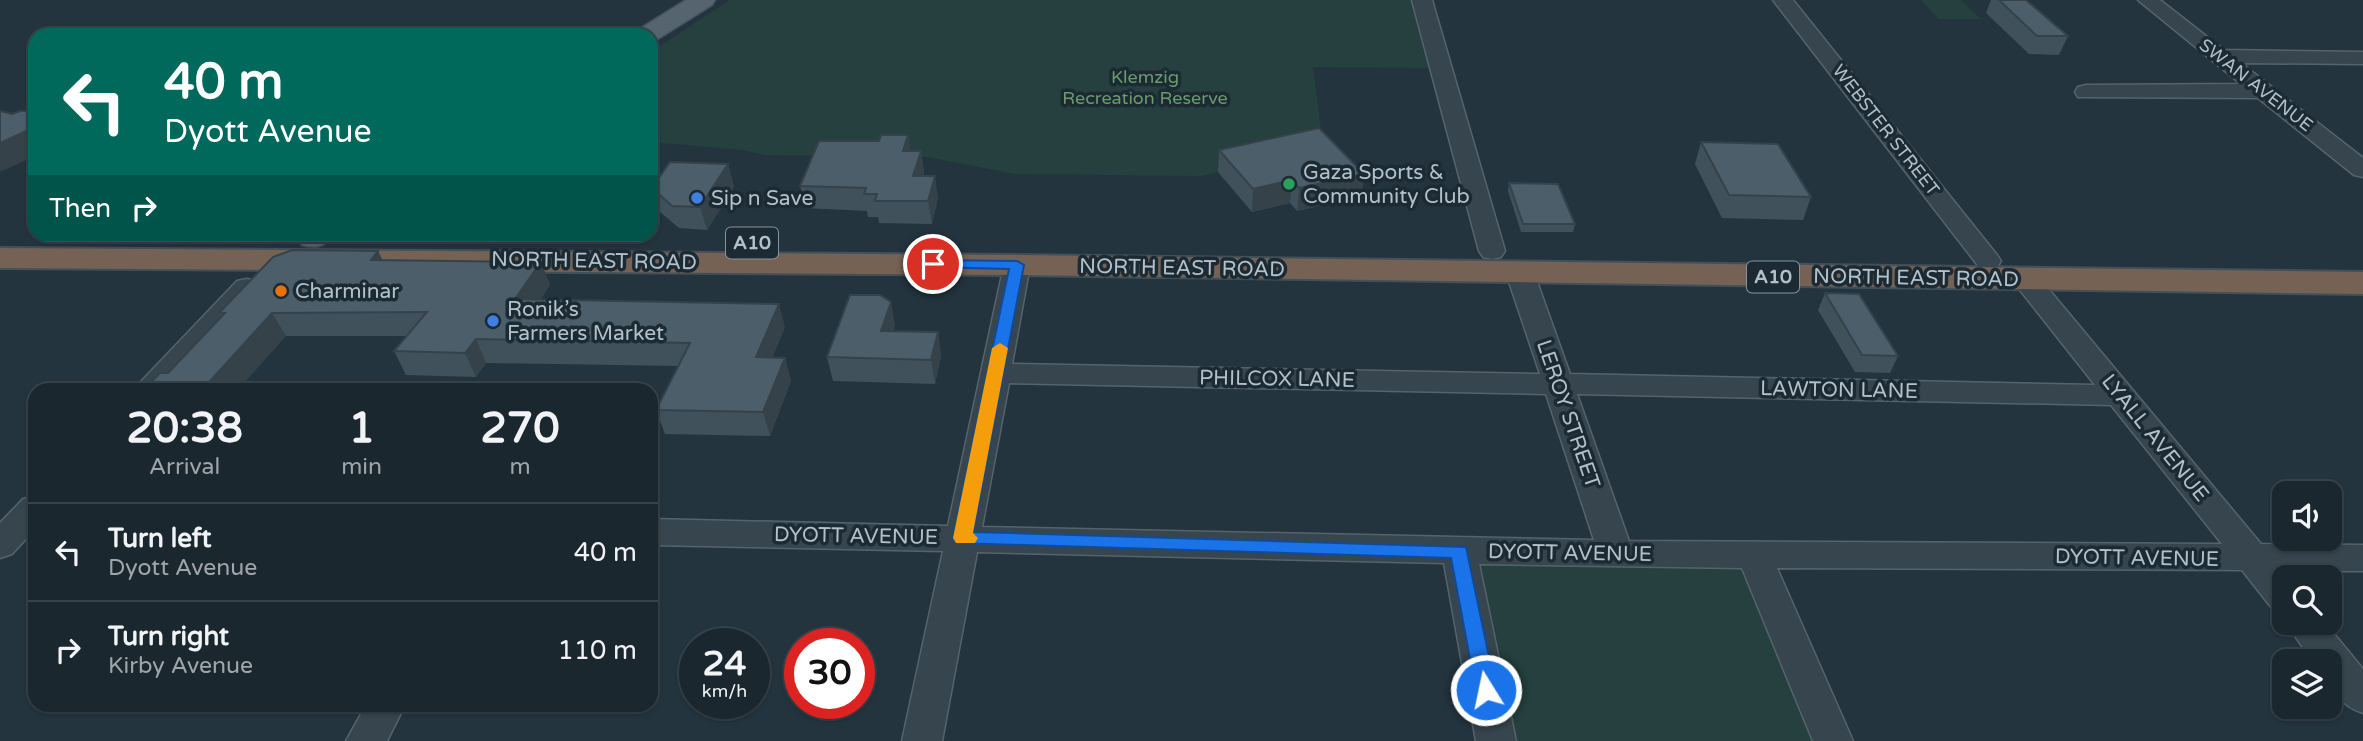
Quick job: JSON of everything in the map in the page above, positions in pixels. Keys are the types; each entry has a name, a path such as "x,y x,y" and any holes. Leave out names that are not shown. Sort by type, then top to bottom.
{"highway":[{"path":"0,233 28,233"},
{"path":"280,258 305,242"},
{"name":"NORTH EAST ROAD","path":"537,242 1019,255 1521,273 2363,283"},
{"name":"NORTH EAST ROAD","path":"0,258 1492,251 1988,261 2363,264"},
{"path":"1492,251 1521,273"},
{"path":"1988,261 2026,280"}],"main road":[{"path":"658,28 704,0"}],"street":[{"path":"1422,0 1492,251"},
{"name":"WEBSTER STREET","path":"1783,0 1988,261"},
{"name":"SWAN AVENUE","path":"2148,0 2363,170"},
{"path":"2220,56 2363,58"},
{"path":"2086,92 2263,91"},
{"path":"922,741 1019,255"},
{"path":"155,383 257,277 280,258"},
{"name":"LEROY STREET","path":"1521,273 1616,554"},
{"name":"LYALL AVENUE","path":"2026,280 2272,582"},
{"name":"PHILCOX LANE","path":"995,373 1559,385"},
{"name":"LAWTON LANE","path":"1559,385 2119,395"},
{"path":"0,545 24,517"},
{"name":"DYOTT AVENUE","path":"658,531 1616,554 2363,558"},
{"path":"1460,551 1496,741"},
{"path":"1754,554 1833,741"},
{"path":"2314,635 2363,696"},
{"path":"366,741 382,712"}],"green space":[{"name":"Klemzig Recreation Reserve","path":"730,0 1411,0 1430,68 1313,67 1322,137 1264,161 1201,176 1015,174 927,157 765,155 742,150 658,143 658,47"},
{"path":"1921,0 1961,0 1981,19 1939,19"},
{"path":"1459,551 1755,557 1832,741 1496,741"}],"building":[{"path":"1999,0 2026,0 2068,36 2037,36"},
{"path":"0,111 12,114 28,111 28,130 0,143"},
{"path":"1319,128 1364,174 1299,188 1292,180 1253,189 1219,150"},
{"path":"881,135 908,135 903,151 921,151 913,176 935,176 928,201 875,201 877,194 864,194 866,188 800,186 819,141 879,141"},
{"path":"1701,142 1778,144 1811,197 1729,195"},
{"path":"670,162 728,164 700,207 672,206 658,193 658,179"},
{"path":"1509,183 1558,184 1575,224 1523,224"},
{"path":"292,250 378,251 371,260 541,262 515,299 779,304 756,357 785,358 763,412 658,410 690,343 476,339 465,353 394,351 427,312 272,313 208,383 150,383 160,373 168,373 225,313 219,313 273,257"},
{"path":"1825,293 1859,294 1898,356 1862,355"},
{"path":"850,295 880,295 891,302 881,331 938,332 931,360 827,357"}],"slow traffic":[{"path":"969,538 962,538 1000,348"}],"place":[{"name":"Gaza Sports & Community Club","path":"1289,184"},
{"name":"Sip n Save","path":"697,198"},
{"name":"Charminar","path":"281,291"},
{"name":"Ronik’s Farmers Market","path":"493,321"}],"route":[{"path":"933,264 1017,265 962,538 1460,551 1486,690"}]}
